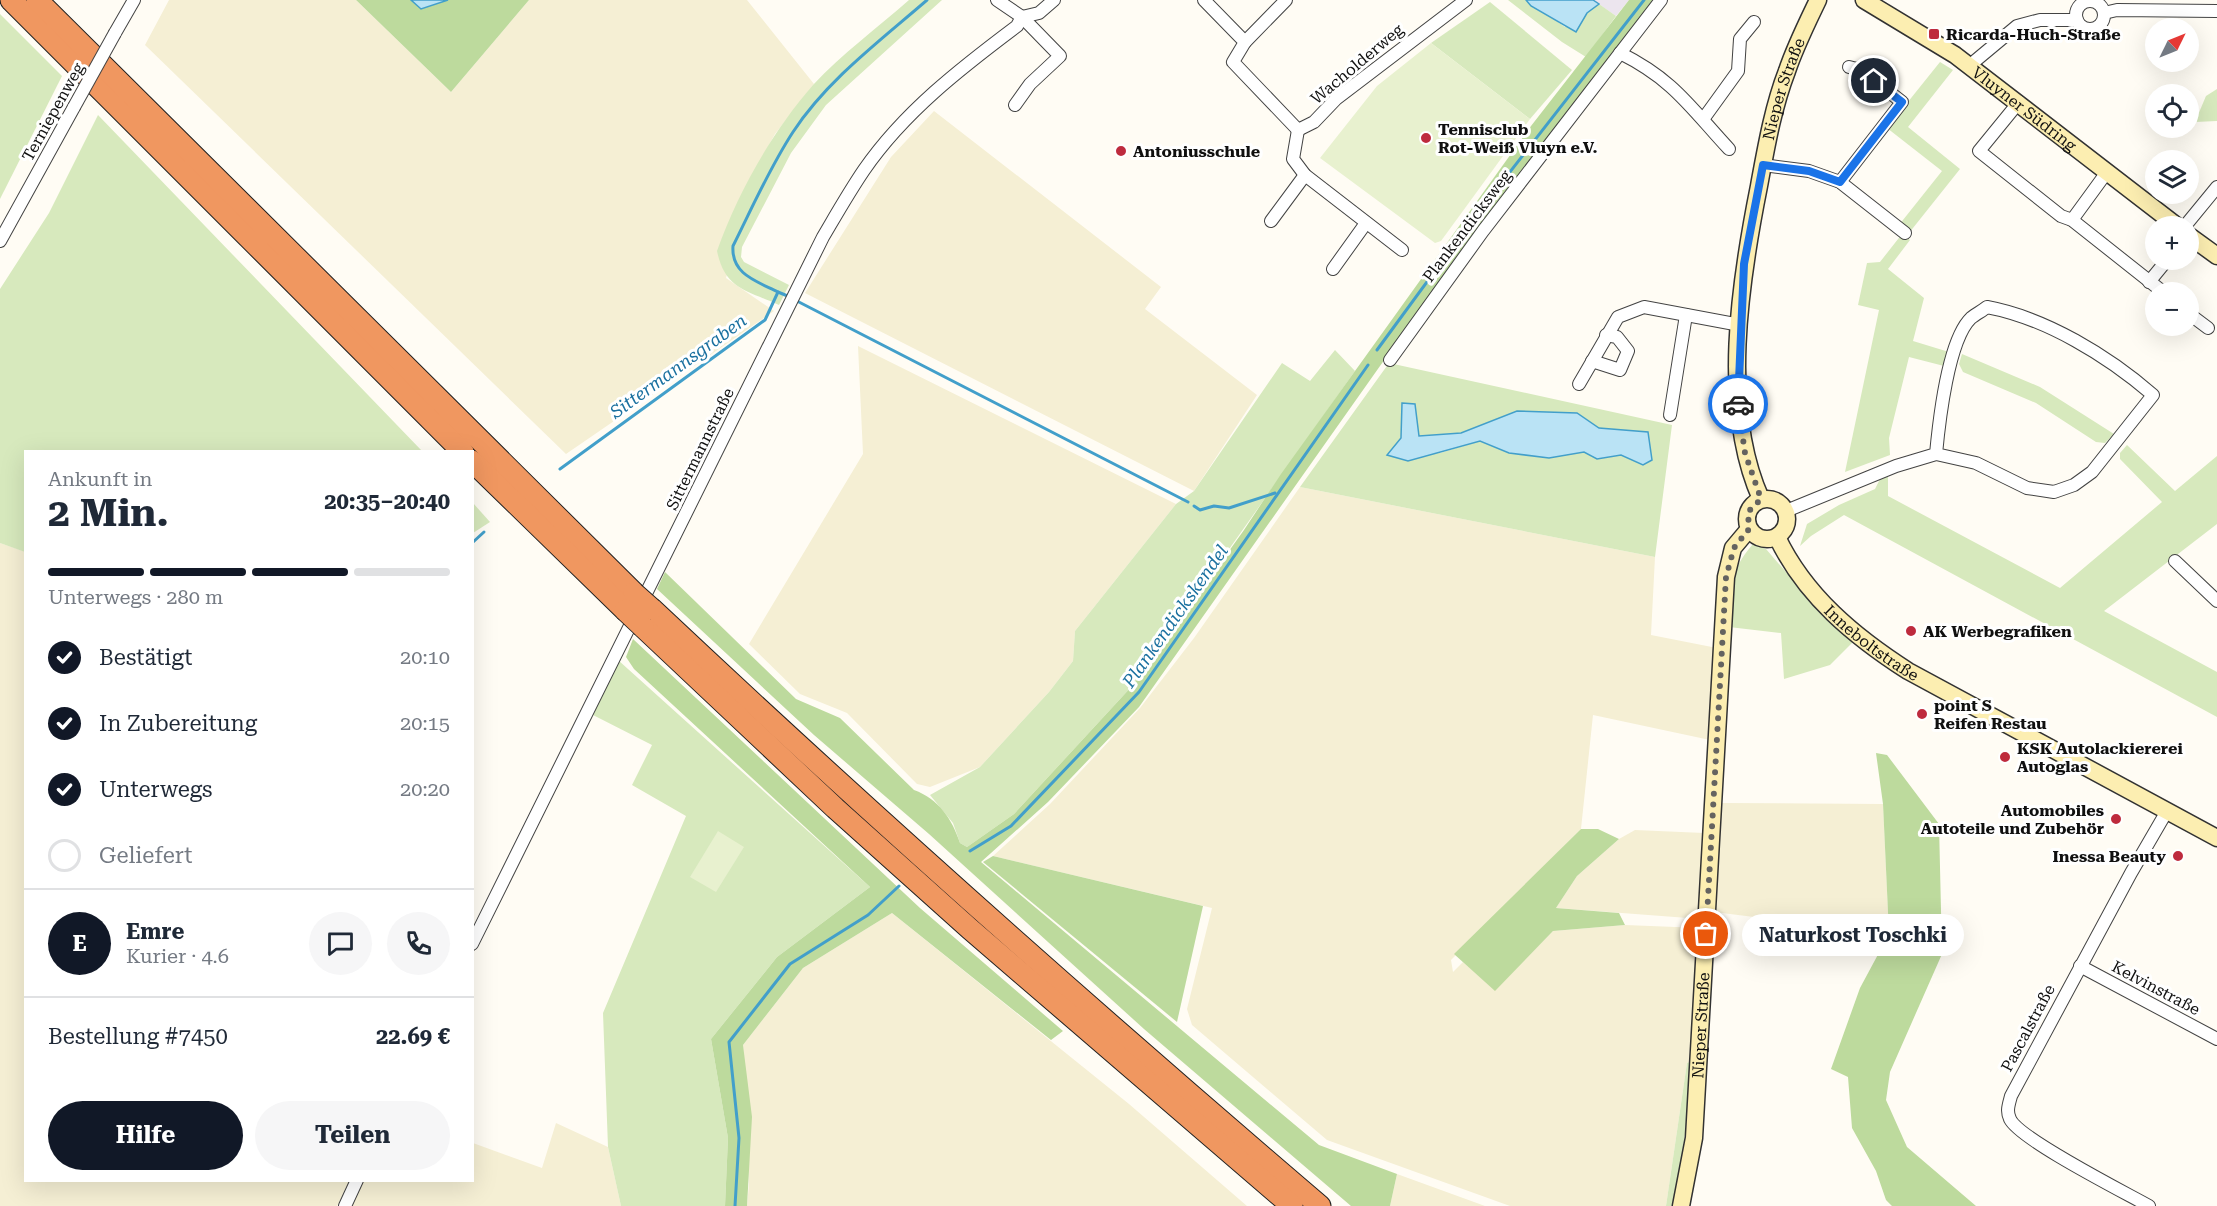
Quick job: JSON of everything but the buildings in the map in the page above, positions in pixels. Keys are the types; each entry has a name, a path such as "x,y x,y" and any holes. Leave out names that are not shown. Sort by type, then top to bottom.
{"highway":[{"path":"11,0 461,450"},
{"path":"37,0 629,601"},
{"path":"474,463 647,618 835,808 970,929 1292,1206"},
{"path":"647,618 1320,1206"}],"street":[{"name":"Terniepenweg","path":"0,241 134,0"},
{"path":"997,0 1022,17 1060,56 1030,84 1015,105"},
{"name":"Sittermannstraße","path":"474,940 823,237 878,153 911,114 957,71 1017,26 1022,17 1034,16 1054,0"},
{"path":"1204,0 1245,42"},
{"path":"1286,0 1245,42 1233,62 1298,130 1293,159 1305,176 1402,250"},
{"name":"Wacholderweg","path":"1298,130 1314,122 1336,99 1466,0"},
{"name":"Plankendicksweg","path":"1390,360 1484,231 1661,0"},
{"name":"Nieper Straße","path":"1761,499 1745,453 1739,416 1740,325 1744,264 1763,165 1786,72 1818,0"},
{"name":"Vluyner Südring","path":"1864,0 1931,39 1969,66 2019,102 2164,216"},
{"path":"2085,1 2096,2 2104,13 2103,22 2089,30 2082,27 2077,20 2077,12 2085,1"},
{"path":"2104,13 2118,10 2217,11"},
{"path":"1969,66 2017,26 2040,20 2077,20"},
{"path":"1704,118 1738,71 1740,39 1754,22"},
{"path":"1620,53 1642,64 1671,86 1704,118 1729,149"},
{"path":"1840,182 1902,102 1861,70 1849,67"},
{"path":"2019,102 1979,151 2061,216 2072,220 2149,282 2159,270"},
{"path":"1763,165 1809,171 1840,182 1905,233"},
{"path":"2072,220 2107,172"},
{"path":"1271,221 1305,176"},
{"path":"2193,216 2217,187"},
{"path":"1333,269 1366,222"},
{"path":"2199,243 2217,256"},
{"path":"1579,384 1618,317 1644,307 1740,325"},
{"path":"1786,511 1896,465 1936,454 1976,464 2027,488 2054,492 2073,485 2092,472 2153,395 2134,378 2072,340 2027,318 1987,307 1970,319 1956,344 1936,454"},
{"path":"1670,415 1686,315"},
{"path":"2199,321 2208,328"},
{"path":"1592,361 1620,370 1628,351 1617,337 1606,335"},
{"path":"1761,499 1773,500 1786,511 1787,523 1777,537 1758,538 1749,529 1748,512 1761,499"},
{"name":"Nieper Straße","path":"1681,1206 1694,1138 1726,577 1734,548 1749,529"},
{"name":"Inneboltstraße","path":"1777,537 1817,598 1872,648 1908,671 2217,838"},
{"path":"2175,561 2217,601"},
{"name":"Pascalstraße","path":"2148,1206 2031,1138 2010,1119 2008,1109 2011,1096 2080,966 2167,811"},
{"name":"Kelvinstraße","path":"2080,966 2217,1040"},
{"path":"345,1206 356,1182"}],"shaded area":[{"path":"169,0 356,0 451,92 529,0 747,0 814,84 775,134 759,163 726,278 774,311 566,454 145,45"},
{"path":"1593,0 1629,0 1616,16"},
{"path":"934,111 1161,287 1145,309 1257,395 1194,491 805,293 891,157"},
{"path":"858,346 1176,504 1075,631 1073,661 1049,692 980,767 930,787 917,784 847,713 800,694 749,644 863,454"},
{"path":"1300,487 1655,557 1651,635 1717,648 1710,740 1593,715 1581,829 1451,960 1453,972 1463,962 1495,990 1553,931 1625,925 1701,928 1694,1060 1687,1063 1666,1206 1510,1206 1327,1140 1192,1025 1187,1009 1212,908 993,856 1050,804 1140,708 1194,638"},
{"path":"0,543 24,551 24,1182 349,1182 337,1206 0,1206"},
{"path":"1721,803 1883,804 1889,934 1714,912"},
{"path":"1635,830 1704,833 1701,919 1556,908 1577,876 1619,839"},
{"path":"892,913 1129,1104 1247,1206 747,1206 749,1184 743,1045 803,968"},
{"path":"556,1123 608,1147 621,1206 349,1206 361,1182 474,1182 474,1143 542,1168"},
{"path":"1397,1174 1485,1206 1390,1206"}],"green space":[{"path":"356,0 411,0 421,9 448,0 529,0 451,92"},
{"path":"909,0 942,0 826,105 791,153 742,247 741,257 744,262 789,285 779,305 739,287 725,273 717,251 735,207 770,143 813,85"},
{"path":"1508,0 1526,0 1565,27 1599,4 1616,16 1586,57 1562,42"},
{"path":"1629,0 1653,0 1474,233 1139,707 1048,802 981,862 1319,1145 1397,1174 1390,1206 1351,1206 1144,1029 929,834 814,735 657,589 665,572 796,699 840,718 914,790 937,804 949,818 960,843 967,847 1014,814 1133,685 1244,530 1281,474 1531,126"},
{"path":"1490,2 1572,70 1530,119 1431,43"},
{"path":"0,14 62,76 0,199"},
{"name":"Tennisclub Rot-Weiß Vluyn e.V.","path":"1431,43 1530,119 1441,241 1435,243 1320,158 1377,86"},
{"path":"1940,62 1953,70 1908,127 1960,169 1909,233 1899,225 1942,171 1887,128"},
{"path":"2217,89 2217,121 2199,122 2199,113 2206,96"},
{"path":"98,115 421,450 24,450 24,552 0,543 0,289 49,213"},
{"path":"1902,234 1910,240 1888,269 1924,298 1913,341 1949,352 1944,366 1909,357 1889,438 1890,455 1845,472 1879,310 1858,305 1867,263 1880,262"},
{"path":"1335,350 1355,371 1133,685 1014,814 967,847 960,843 953,823 930,795 980,767 1049,692 1073,661 1075,631 1176,504 1194,491 1282,363 1310,381"},
{"path":"1962,354 2040,387 2114,434 2105,443 2096,442 2036,403 1963,372 1959,364"},
{"path":"1389,363 1672,425 1655,557 1300,487","holes":["1402,403 1415,404 1419,436 1461,433 1517,411 1577,413 1599,428 1648,433 1643,465 1621,455 1597,459 1584,451 1555,456 1531,456 1480,441 1440,453 1388,455 1401,438"]},
{"path":"2127,445 2175,491 2217,456 2217,524 2104,611 2217,672 2217,717 1844,515 1811,536 1800,546 1807,524 1839,505 1875,489 1881,477 1888,474 1888,496 2060,588 2162,502 2120,459 2120,453"},
{"path":"474,504 490,522 474,532"},
{"path":"1753,544 1766,549 1812,602 1853,642 1830,665 1784,679 1781,633 1729,627 1732,583 1739,564"},
{"path":"633,639 920,908 1063,1031 1051,1040 892,913 803,968 743,1045 752,1117 747,1206 725,1206 728,1138 711,1039 777,957 870,887 634,669 626,657"},
{"path":"618,660 870,887 777,957 711,1039 728,1138 725,1206 621,1206 608,1147 603,1013 686,816 632,785 652,745 593,715"},
{"path":"1876,753 1887,755 1939,824 1942,954 1890,1072 1886,1100 1907,1147 1976,1206 1892,1206 1886,1200 1876,1171 1852,1128 1848,1077 1831,1069 1860,988 1889,934 1883,804"},
{"path":"1581,829 1598,829 1619,839 1577,876 1556,908 1619,913 1625,925 1553,931 1495,991 1454,954"},
{"path":"718,831 744,847 716,892 690,877"},
{"path":"993,856 1203,906 1177,1022 983,862"},
{"path":"1694,1060 1676,1206 1666,1206 1687,1063"}],"water":[{"path":"411,0 448,0 421,9"},
{"path":"1526,0 1593,0 1599,4 1587,13 1576,32 1531,6"},
{"path":"1402,403 1415,404 1419,436 1461,433 1517,411 1577,413 1599,428 1648,432 1652,460 1643,465 1621,455 1597,459 1584,452 1549,458 1509,453 1480,441 1408,461 1387,455 1401,438"}],"waterway":[{"name":"Sittermannsgraben","path":"560,469 765,320 778,292 746,275 733,256 733,246 762,188 793,132 822,95 855,62 927,0"},
{"name":"Plankendickskendel","path":"1474,218 1644,0"},
{"name":"Plankendickskendel","path":"1377,350 1468,226"},
{"path":"778,292 790,297"},
{"path":"795,300 1188,502"},
{"name":"Plankendickskendel","path":"970,851 1011,826 1139,692 1368,365"},
{"path":"1194,506 1200,510 1214,506 1229,508 1275,493"},
{"name":"Sittermannsgraben","path":"474,541 484,532"},
{"name":"Plankendickskendel","path":"735,1206 739,1138 729,1042 790,964 868,915 899,886"}],"way so far":[{"path":"1706,934 1726,577 1734,548 1749,529 1746,518 1748,512 1751,506 1761,499 1745,453 1738,404"}],"place":[{"name":"Ricarda-Huch-Straße","path":"1934,34"},
{"name":"Tennisclub Rot-Weiß Vluyn e.V.","path":"1426,138"},
{"name":"Antoniusschule","path":"1121,151"},
{"name":"AK Werbegrafiken","path":"1911,631"},
{"name":"point S Reifen Restau","path":"1922,714"},
{"name":"KSK Autolackiererei Autoglas","path":"2005,757"},
{"name":"Automobiles Autoteile und Zubehör","path":"2116,819"},
{"name":"Inessa Beauty","path":"2178,856"},
{"name":"Naturkost Toschki","path":"1706,934"}],"route":[{"path":"1738,404 1744,264 1763,165 1809,171 1840,182 1902,102 1874,81"}]}
